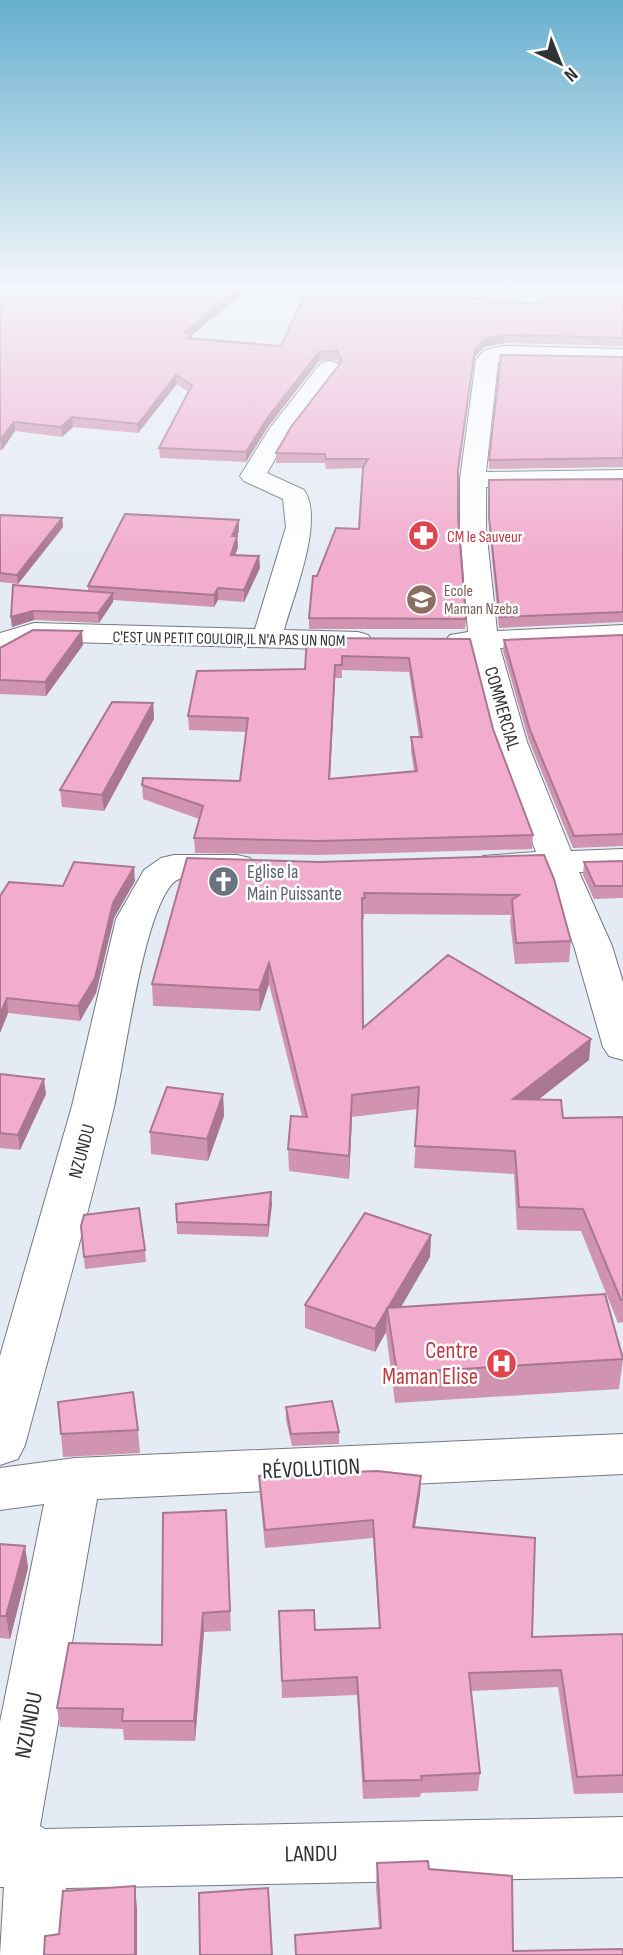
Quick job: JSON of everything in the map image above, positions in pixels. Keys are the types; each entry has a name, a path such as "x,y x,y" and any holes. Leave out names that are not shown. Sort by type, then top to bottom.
{"street":[{"path":"266,640 299,527 295,495 253,476 278,433 321,378"},
{"name":"COMMERCIAL","path":"485,378 473,479 473,527 483,641 511,742 593,946 621,1037"},
{"path":"473,479 623,478"},
{"name":"C'EST UN PETIT COULOIR,IL N'A PAS UN NOM","path":"9,643 34,632 266,640 388,641"},
{"path":"429,641 623,635"},
{"path":"461,865 623,860"},
{"name":"NZUNDU","path":"0,1445 93,1106 134,919 157,878 174,866 197,864 265,867"},
{"name":"RÉVOLUTION","path":"0,1489 75,1479 623,1454"},
{"name":"NZUNDU","path":"19,1858 6,1840 75,1479"},
{"name":"LANDU","path":"19,1858 623,1847"},
{"path":"19,1858 29,1955"}],"building":[{"path":"0,378 173,378 138,424 72,417 61,427 14,422 0,440"},
{"path":"181,378 298,378 268,417 246,452 159,448 192,385"},
{"path":"329,378 471,378 458,469 458,518 466,619 309,618 313,576 317,576 336,528 359,529 363,468 368,459 326,459 325,454 276,453 291,427"},
{"path":"498,378 623,378 623,458 489,460"},
{"path":"623,479 623,612 500,617 489,518 489,480"},
{"path":"125,514 239,520 232,536 237,536 231,555 259,556 244,590 218,588 214,595 88,586"},
{"path":"0,515 62,518 17,575 0,573"},
{"path":"13,585 113,593 98,613 33,611 11,617"},
{"path":"33,630 82,631 45,682 0,680 0,648"},
{"path":"623,635 623,834 574,836 530,730 504,640"},
{"path":"307,638 470,639 493,729 533,835 319,841 194,838 203,806 142,785 143,778 240,781 248,718 188,716 197,671 305,669","holes":["342,656 409,658 422,737 411,737 417,771 329,779 335,665 342,665"]},
{"path":"112,702 153,703 102,795 60,790"},
{"path":"544,855 554,879 571,941 516,943 512,900 519,895 364,893 363,1028 448,955 591,1039 513,1099 561,1100 563,1118 623,1117 623,1300 583,1209 519,1207 515,1151 415,1146 419,1087 352,1095 349,1156 288,1149 291,1116 307,1117 269,963 259,990 152,984 187,858 319,862"},
{"path":"623,861 623,886 595,886 584,862"},
{"path":"74,862 134,867 113,903 95,978 78,1006 7,998 0,1014 0,896 9,882 63,886"},
{"path":"0,1074 44,1079 18,1135 0,1133"},
{"path":"167,1087 223,1094 207,1139 150,1132"},
{"path":"271,1192 268,1225 177,1222 176,1204"},
{"path":"139,1208 145,1250 84,1257 81,1226 84,1215"},
{"path":"365,1213 431,1235 375,1329 305,1305"},
{"path":"605,1294 623,1359 397,1373 387,1308"},
{"path":"133,1392 138,1430 61,1434 58,1402"},
{"path":"332,1401 339,1432 291,1434 286,1407"},
{"path":"377,1471 421,1476 413,1527 535,1538 532,1637 623,1634 623,1775 577,1777 561,1670 469,1673 480,1773 421,1776 422,1780 364,1781 357,1677 282,1681 279,1611 314,1610 315,1630 380,1628 373,1520 265,1530 259,1476"},
{"path":"226,1510 230,1611 203,1613 194,1721 122,1721 123,1709 57,1708 69,1643 162,1645 163,1513"},
{"path":"0,1544 25,1546 6,1616 0,1616"},
{"path":"428,1861 429,1869 512,1876 513,1951 623,1949 623,1955 296,1955 295,1935 381,1928 377,1863"},
{"path":"135,1886 135,1955 44,1955 45,1936 59,1934 63,1891"},
{"path":"268,1888 272,1955 200,1955 199,1893"}],"place":[{"name":"CM le Sauveur","path":"424,536"},
{"name":"Ecole Maman Nzeba","path":"421,599"},
{"name":"Eglise la Main Puissante","path":"224,882"},
{"name":"Centre Maman Elise","path":"501,1363"}]}
